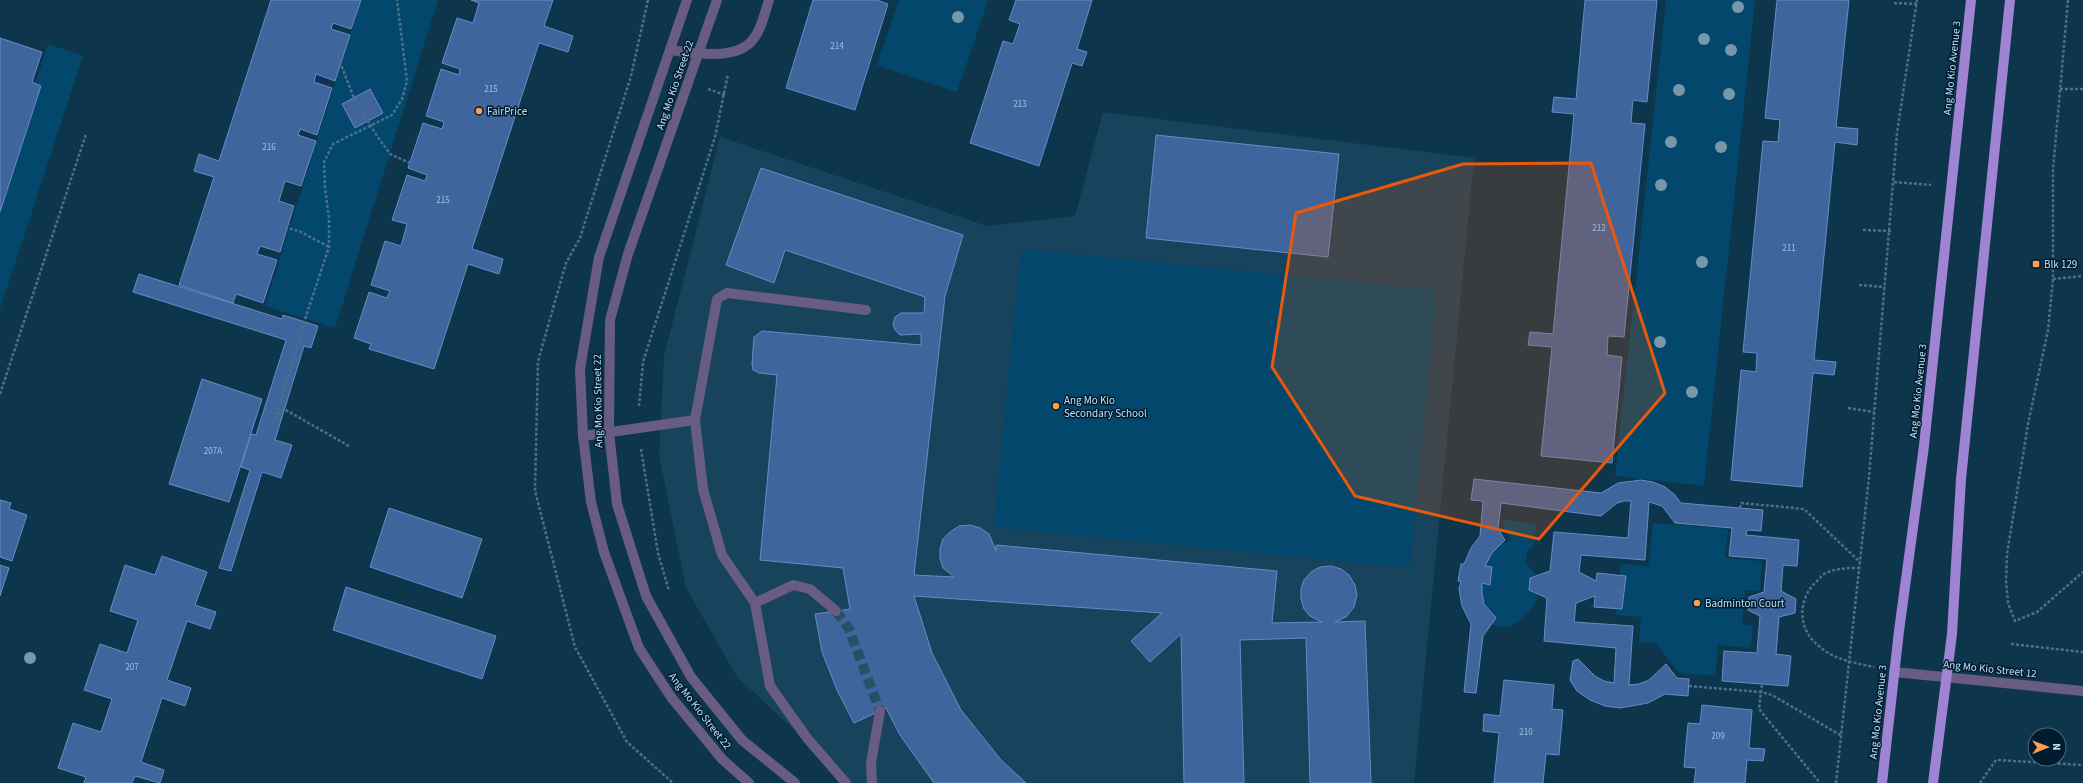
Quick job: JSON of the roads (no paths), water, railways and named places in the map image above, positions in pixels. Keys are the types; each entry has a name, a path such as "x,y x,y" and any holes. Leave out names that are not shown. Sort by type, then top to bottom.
{"main road":[{"name":"Ang Mo Kio Avenue 3","path":"1882,783 1894,672 1924,446 1971,0"},
{"path":"1933,783 1952,634 1961,479 2010,0"}],"street":[{"name":"Ang Mo Kio Street 22","path":"687,0 599,257 580,369 583,436 590,502 604,552 639,648 676,703 722,759 749,783"},
{"name":"Ang Mo Kio Street 22","path":"717,0 628,254 610,320 608,432 617,504 646,596 691,677 742,740 795,783"},
{"path":"670,50 698,54 712,54 746,47 756,35 769,0"},
{"path":"846,783 807,738 770,686 755,603 722,555 703,489 695,420 717,299 727,294 866,310"},
{"path":"583,436 695,420"},
{"path":"755,603 793,585 810,589 836,611"},
{"name":"Ang Mo Kio Street 12","path":"1894,672 1946,676 2083,691"},
{"path":"872,783 871,763 880,711"}],"tunnel":[{"path":"836,611 849,629 880,711"}],"place":[{"name":"FairPrice","path":"479,111"},
{"name":"Blk 129","path":"2036,264"},
{"name":"Ang Mo Kio Secondary School","path":"1056,406"},
{"name":"Badminton Court","path":"1697,603"}]}
